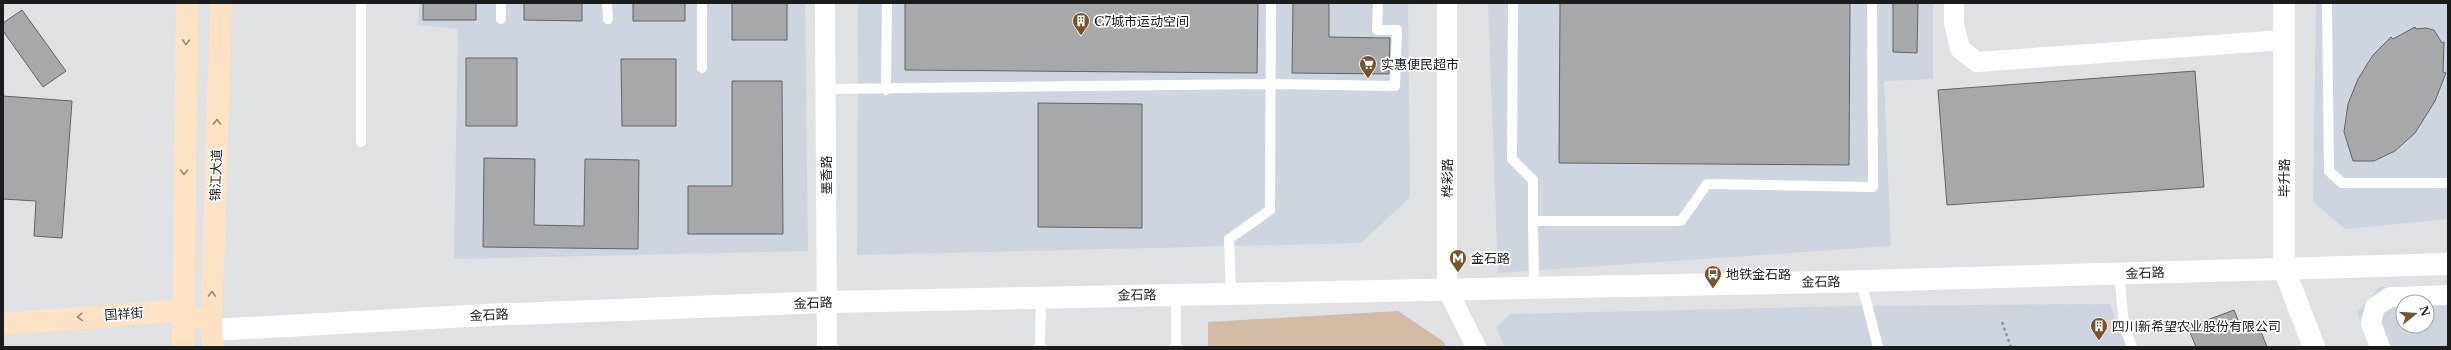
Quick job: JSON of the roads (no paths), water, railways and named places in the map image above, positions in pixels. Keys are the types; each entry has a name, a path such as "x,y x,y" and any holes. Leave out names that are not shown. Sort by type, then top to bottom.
{"main road":[{"path":"183,347 182,310 187,3"},
{"name":"锦江大道","path":"212,338 221,3"},
{"path":"182,310 212,338 187,347"},
{"name":"国祥街","path":"3,324 182,310"}],"street":[{"name":"墨香路","path":"825,3 827,347"},
{"name":"桦彩路","path":"1447,3 1448,289 1476,347"},
{"path":"1954,3 1954,23 1960,49 1977,62 2284,40"},
{"name":"毕升路","path":"2284,3 2284,269 2314,347"},
{"name":"金石路","path":"212,338 486,315 826,302 1534,287 1861,282 2448,264"},
{"path":"2380,347 2371,322 2375,307 2390,297 2448,296"}],"lane":[{"path":"361,3 361,142"},
{"path":"501,3 501,19"},
{"path":"608,3 608,19"},
{"path":"702,3 702,68"},
{"path":"886,90 887,3"},
{"path":"1231,293 1229,239 1270,210 1271,3"},
{"path":"826,89 886,90 1271,84 1395,86 1397,30 1377,30 1378,3"},
{"path":"1514,3 1512,159 1533,180 1534,287"},
{"path":"1533,221 1681,221 1707,184 1873,187 1872,3"},
{"path":"2327,3 2329,171 2342,183 2448,182"},
{"path":"2119,274 2124,324 2132,347"},
{"path":"1861,282 1878,347"},
{"path":"1176,294 1176,347"},
{"path":"1040,347 1041,297"}],"place":[{"name":"C7城市运动空间","path":"1081,36"},
{"name":"实惠便民超市","path":"1368,79"},
{"name":"金石路","path":"1458,273"},
{"name":"地铁金石路","path":"1713,289"},
{"name":"四川新希望农业股份有限公司","path":"2099,341"}]}
